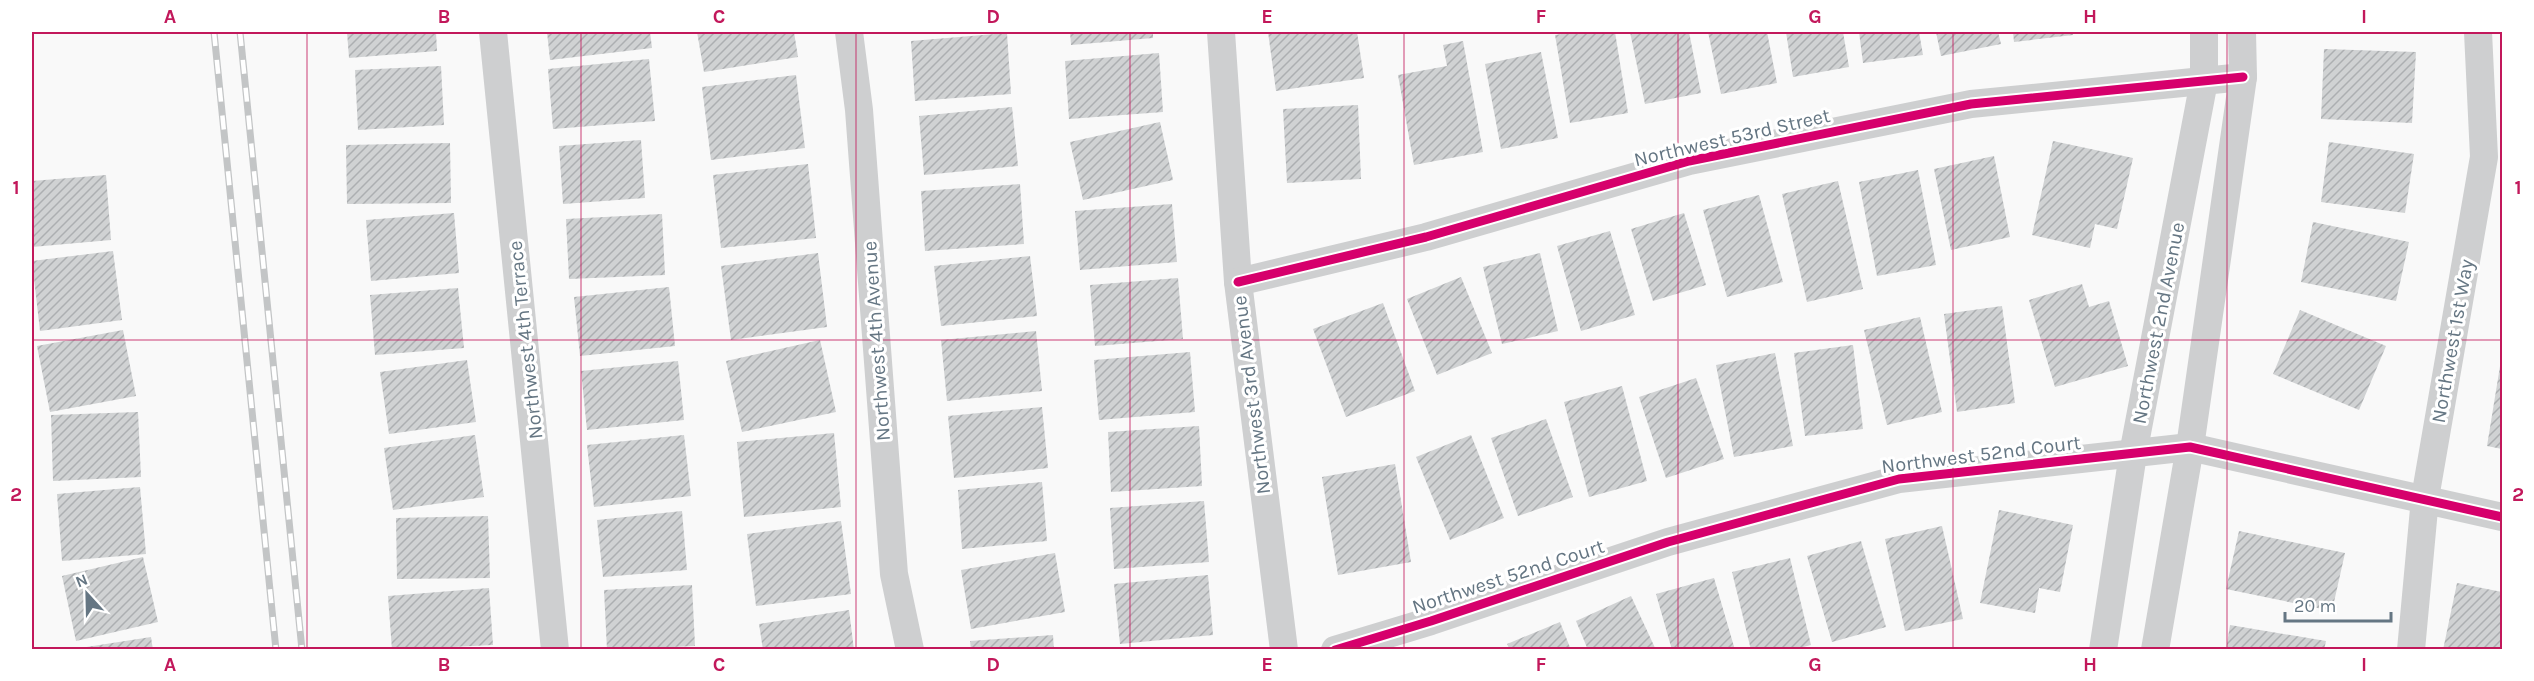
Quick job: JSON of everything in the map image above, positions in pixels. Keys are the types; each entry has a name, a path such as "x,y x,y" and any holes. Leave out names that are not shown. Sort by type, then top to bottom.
{"street":[{"name":"Northwest 4th Terrace","path":"492,32 555,650"},
{"name":"Northwest 4th Avenue","path":"849,32 859,110 894,574 910,650"},
{"name":"Northwest 3rd Avenue","path":"1221,32 1238,282 1284,650"},
{"name":"Northwest 2nd Avenue","path":"2103,650 2133,454 2204,81 2204,32"},
{"path":"2155,650 2190,447 2242,77 2242,32"},
{"name":"Northwest 1st Way","path":"2411,650 2425,498 2493,158 2478,32"},
{"name":"Northwest 53rd Street","path":"1238,282 1426,237 1689,161 1971,104 2242,77"},
{"name":"Northwest 52nd Court","path":"1335,650 1431,621 1668,542 1899,479 2190,447 2502,517"}],"building":[{"path":"347,32 436,32 437,51 349,58"},
{"path":"547,32 650,32 652,48 550,60"},
{"path":"697,32 794,32 798,57 704,72"},
{"path":"1070,32 1153,32 1153,38 1071,45"},
{"path":"1268,32 1357,32 1364,78 1276,91"},
{"path":"1574,32 1615,32 1628,113 1570,123 1555,35"},
{"path":"1630,32 1689,32 1701,93 1645,104"},
{"path":"1708,32 1767,32 1777,83 1721,94"},
{"path":"1786,32 1843,32 1849,67 1793,77"},
{"path":"1859,32 1919,32 1923,55 1863,63"},
{"path":"1936,32 1998,32 2001,44 1941,56"},
{"path":"2013,32 2073,32 2073,35 2014,42"},
{"path":"1007,33 1011,94 915,101 911,41"},
{"path":"1463,41 1483,152 1414,165 1398,75 1447,66 1443,45"},
{"path":"2324,49 2416,52 2412,123 2321,119"},
{"path":"1541,52 1558,138 1501,149 1485,64"},
{"path":"1159,53 1163,112 1069,119 1065,61"},
{"path":"649,59 655,121 553,129 548,69"},
{"path":"441,66 444,125 358,130 355,70"},
{"path":"796,75 805,148 711,160 702,87"},
{"path":"1358,105 1361,179 1287,183 1283,109"},
{"path":"1012,107 1018,166 924,175 919,116"},
{"path":"1160,122 1173,180 1083,200 1070,142"},
{"path":"641,140 645,198 563,204 559,146"},
{"path":"2053,141 2133,158 2117,229 2095,224 2090,248 2032,235"},
{"path":"2329,142 2414,154 2405,213 2321,202"},
{"path":"450,143 451,203 347,204 346,145"},
{"path":"1994,156 2010,237 1951,250 1934,169"},
{"path":"808,164 816,238 721,248 713,175"},
{"path":"1918,170 1936,265 1877,276 1859,182"},
{"path":"106,175 111,240 32,247 32,181"},
{"path":"1838,181 1863,289 1807,302 1782,194"},
{"path":"1020,184 1024,244 925,251 921,191"},
{"path":"1759,195 1783,282 1727,297 1703,210"},
{"path":"1172,204 1177,262 1080,270 1075,211"},
{"path":"454,213 459,273 371,281 366,220"},
{"path":"1684,213 1706,285 1653,301 1631,229"},
{"path":"662,214 665,275 569,279 566,219"},
{"path":"2313,222 2409,242 2396,301 2301,282"},
{"path":"1610,231 1635,315 1581,331 1557,246"},
{"path":"113,251 122,320 40,331 32,261"},
{"path":"818,253 827,327 731,340 721,266"},
{"path":"1540,253 1558,331 1502,344 1483,267"},
{"path":"1030,256 1037,316 941,326 934,266"},
{"path":"1461,277 1492,353 1437,375 1407,299"},
{"path":"1178,278 1183,339 1095,346 1090,285"},
{"path":"2082,284 2089,307 2109,301 2128,366 2055,387 2029,300"},
{"path":"669,287 675,346 580,356 574,297"},
{"path":"458,288 464,348 375,355 370,295"},
{"path":"1383,303 1415,391 1346,417 1313,329"},
{"path":"2002,306 2015,403 1957,412 1944,314"},
{"path":"2300,310 2386,346 2359,410 2273,374"},
{"path":"1920,317 1942,412 1887,425 1864,330"},
{"path":"123,330 136,396 50,412 37,346"},
{"path":"1036,331 1042,391 947,401 941,340"},
{"path":"820,340 836,412 742,432 726,361"},
{"path":"1853,345 1863,429 1805,436 1794,353"},
{"path":"1190,352 1195,412 1099,420 1094,360"},
{"path":"1775,353 1793,446 1734,457 1716,365"},
{"path":"467,360 476,422 389,434 380,372"},
{"path":"2502,360 2502,449 2487,446"},
{"path":"678,361 684,420 587,430 581,371"},
{"path":"1696,378 1724,459 1666,478 1639,397"},
{"path":"1622,386 1647,481 1589,497 1564,402"},
{"path":"1042,407 1048,468 954,478 948,416"},
{"path":"138,412 141,477 53,481 51,415"},
{"path":"1546,419 1573,497 1518,516 1491,438"},
{"path":"1199,426 1202,486 1111,492 1108,432"},
{"path":"834,433 841,507 744,517 737,442"},
{"path":"475,435 484,497 393,510 384,448"},
{"path":"684,435 691,496 594,507 587,445"},
{"path":"1471,435 1504,518 1450,540 1416,457"},
{"path":"1395,464 1411,562 1338,575 1322,477"},
{"path":"1042,482 1047,541 962,549 958,490"},
{"path":"140,487 146,554 62,561 57,494"},
{"path":"1204,501 1209,562 1114,569 1110,508"},
{"path":"1999,510 2073,525 2060,592 2039,588 2035,613 1980,603"},
{"path":"682,511 687,570 603,577 597,520"},
{"path":"488,516 490,578 397,579 396,518"},
{"path":"841,521 851,594 756,606 747,534"},
{"path":"1942,526 1963,619 1905,631 1885,539"},
{"path":"2239,531 2345,553 2332,611 2226,589"},
{"path":"1861,541 1886,627 1832,642 1807,556"},
{"path":"1055,553 1065,612 971,629 961,570"},
{"path":"143,557 158,622 76,641 62,576"},
{"path":"1790,558 1811,645 1792,650 1751,650 1732,572"},
{"path":"1208,575 1213,635 1120,644 1114,584"},
{"path":"1714,578 1735,650 1672,650 1656,594"},
{"path":"2457,583 2502,592 2502,650 2443,650"},
{"path":"692,585 695,646 607,650 604,590"},
{"path":"489,588 493,645 392,650 388,596"},
{"path":"1631,596 1656,650 1588,650 1576,621"},
{"path":"849,610 854,650 763,650 759,624"},
{"path":"1560,622 1571,650 1510,650 1507,644"},
{"path":"2230,625 2326,641 2324,650 2226,650"},
{"path":"1053,635 1054,650 971,650 970,641"},
{"path":"151,637 153,650 80,650 80,648"}],"railway":[{"path":"214,32 276,650"},
{"path":"240,32 302,650"}],"cycle path":[{"path":"1238,282 1426,237 1689,161 1971,104 2243,77"},
{"path":"1335,650 1431,621 1668,542 1899,479 2190,447 2502,517"}]}
